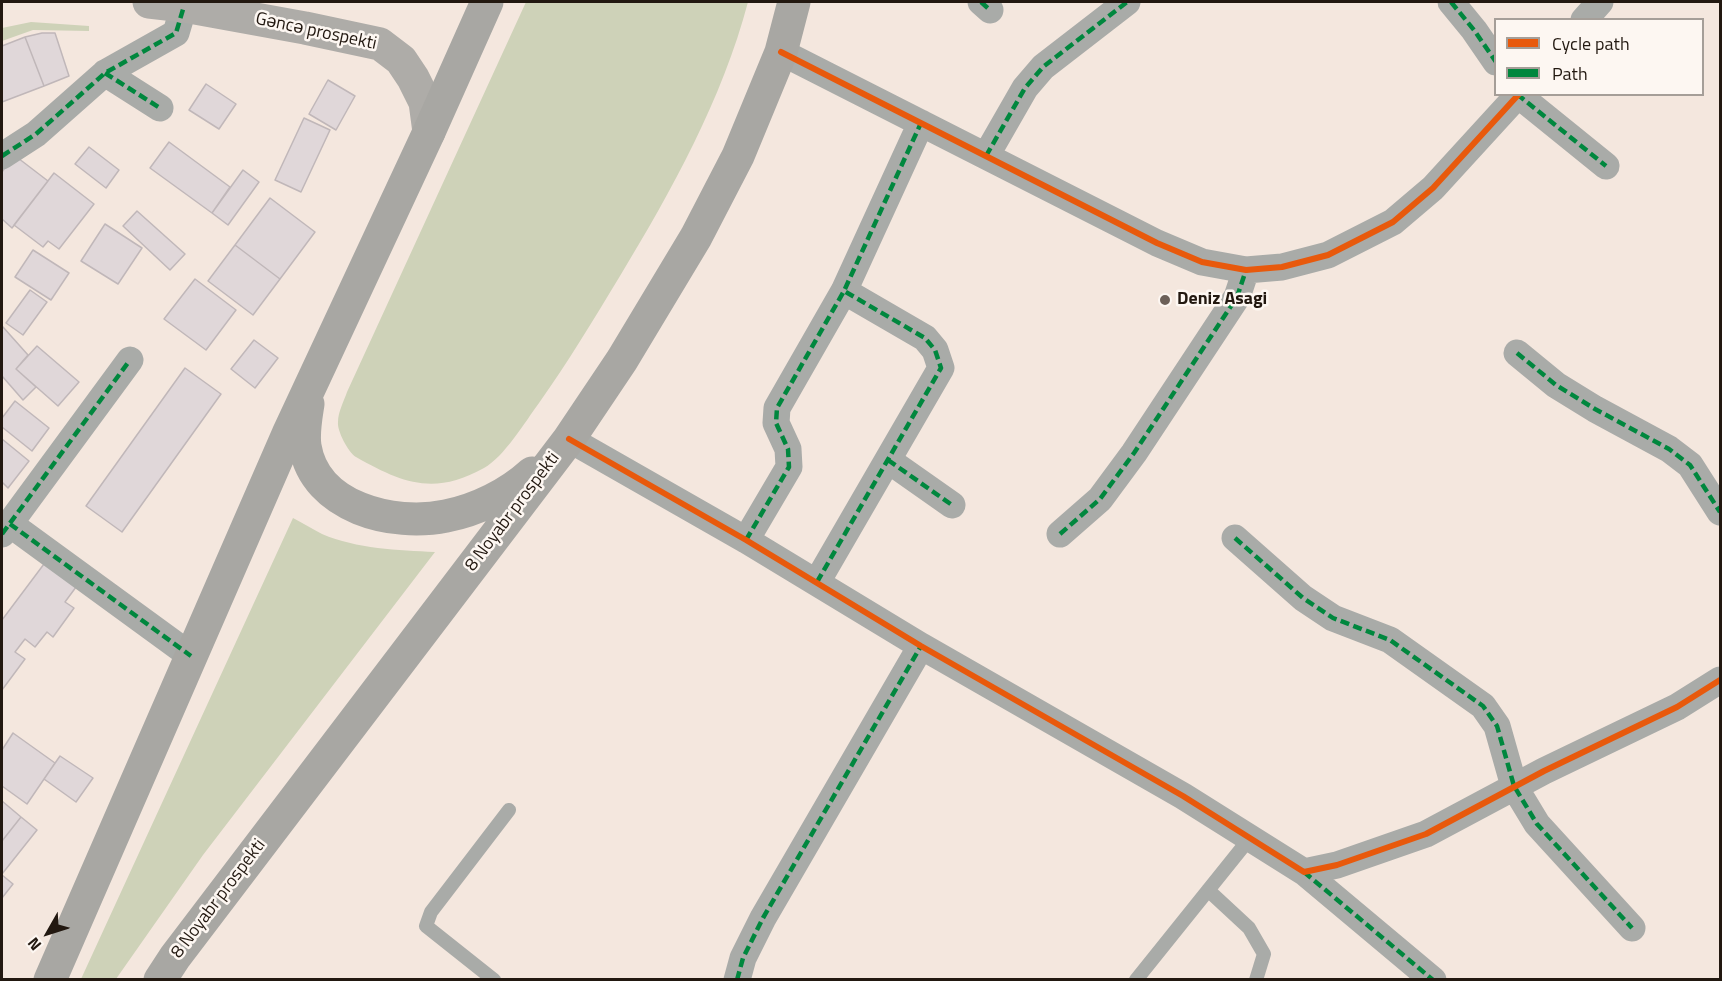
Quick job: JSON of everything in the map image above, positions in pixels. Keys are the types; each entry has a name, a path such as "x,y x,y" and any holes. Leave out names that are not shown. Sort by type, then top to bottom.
{"highway":[{"path":"50,980 310,385 429,132 487,2"},
{"name":"8 Noyabr prospekti","path":"160,980 175,957 569,439 622,360 696,237 738,156 782,52 794,2"},
{"path":"310,385 305,445 312,469 327,488 350,505 374,514 403,519 444,517 467,511 520,484 569,439"}],"main road":[{"name":"Gəncə prospekti","path":"149,2 305,27 380,44 401,60 413,78 424,102 429,132"}],"street":[{"path":"986,156 1025,88 1043,67 1127,2"},
{"path":"1451,2 1494,59"},
{"path":"1586,18 1600,2"},
{"path":"2,156 36,134 105,73 176,33 184,6"},
{"path":"782,52 1157,243 1202,262 1246,270 1282,267 1328,255 1393,222 1433,188 1517,96"},
{"path":"105,73 160,108"},
{"path":"1519,96 1606,166"},
{"path":"746,540 789,467 789,449 776,423 777,408 844,291 921,123"},
{"path":"1060,534 1100,499 1134,453 1237,297 1246,270"},
{"path":"817,582 941,368 935,350 925,338 844,291"},
{"path":"1517,353 1556,385 1669,449 1690,465 1720,512"},
{"path":"130,360 6,529 191,656"},
{"path":"569,439 746,540 921,646 1173,790 1250,838 1304,872 1433,980"},
{"path":"888,460 952,505"},
{"path":"1235,538 1302,598 1333,618 1390,640 1483,706 1497,726 1514,786 1537,824 1632,928"},
{"path":"736,980 743,958 763,918 921,646"},
{"path":"1304,872 1337,865 1426,834 1514,786 1677,707 1720,680"}],"lane":[{"path":"494,980 426,926 431,912 509,810"},
{"path":"1136,980 1250,838"},
{"path":"1208,890 1249,928 1264,954 1256,980"}],"green space":[{"path":"526,2 748,2 724,74 694,144 639,244 591,324 521,429 499,456 484,468 449,482 418,483 388,474 356,457 339,431 339,414 347,392"},
{"path":"31,22 89,26 89,31 33,30 2,41 2,28"},
{"path":"293,518 322,534 349,543 378,548 435,552 203,855 116,979 81,979"}],"building":[{"path":"55,33 69,76 44,86 25,37"},
{"path":"25,37 44,86 2,102 2,46"},
{"path":"328,80 355,96 336,130 309,114"},
{"path":"206,84 236,104 219,129 189,110"},
{"path":"304,118 330,130 301,192 275,180"},
{"path":"169,142 230,187 212,213 150,168"},
{"path":"89,147 119,170 106,188 75,164"},
{"path":"14,155 48,181 12,228 2,219 2,172"},
{"path":"243,170 259,182 228,225 212,213"},
{"path":"54,173 94,204 59,249 48,241 43,247 14,225"},
{"path":"270,198 315,232 280,279 235,245"},
{"path":"137,211 185,254 170,270 123,226"},
{"path":"105,224 142,248 118,284 81,261"},
{"path":"235,245 280,279 253,315 208,281"},
{"path":"33,250 69,273 51,300 15,277"},
{"path":"195,279 236,310 206,350 164,319"},
{"path":"30,290 47,302 23,335 6,323"},
{"path":"3,327 28,355 16,369 36,387 23,400 2,376"},
{"path":"254,340 278,358 255,388 231,369"},
{"path":"37,346 79,382 58,406 16,369"},
{"path":"185,368 221,394 122,532 86,506"},
{"path":"15,401 49,428 32,451 2,427 2,418"},
{"path":"2,439 29,461 8,488 2,482"},
{"path":"47,560 79,583 65,602 74,608 53,637 47,632 35,647 25,639 15,652 25,659 2,690 2,620"},
{"path":"13,733 55,763 27,804 2,786 2,750"},
{"path":"60,756 93,778 76,802 44,779"},
{"path":"2,801 21,817 2,841"},
{"path":"21,817 37,830 2,874 2,841"},
{"path":"2,875 13,884 2,898"}],"marked path":[{"path":"981,2 990,10"},
{"path":"986,156 1025,88 1043,67 1127,2"},
{"path":"1451,2 1494,59"},
{"path":"2,156 36,134 105,73 176,33 184,6"},
{"path":"105,73 160,108"},
{"path":"1519,96 1606,166"},
{"path":"746,540 789,467 788,449 776,423 777,408 844,291 921,123"},
{"path":"1060,534 1100,499 1134,453 1237,297 1246,270"},
{"path":"817,582 941,368 935,350 925,338 844,291"},
{"path":"1517,353 1556,385 1669,449 1690,465 1720,512"},
{"path":"2,534 130,360"},
{"path":"888,460 952,505"},
{"path":"10,524 191,656"},
{"path":"1235,538 1303,598 1333,618 1390,640 1483,706 1497,726 1514,786 1537,824 1632,928"},
{"path":"737,980 743,958 763,918 921,646"},
{"path":"1304,872 1433,980"}],"cycle path":[{"path":"781,52 1157,243 1202,262 1246,270 1282,267 1328,255 1393,222 1433,188 1517,96"},
{"path":"569,439 746,540 921,646 1183,796 1304,872 1337,865 1426,834 1544,771 1677,707 1720,680"}],"place":[{"name":"Deniz Asagi","path":"1165,300"}]}
